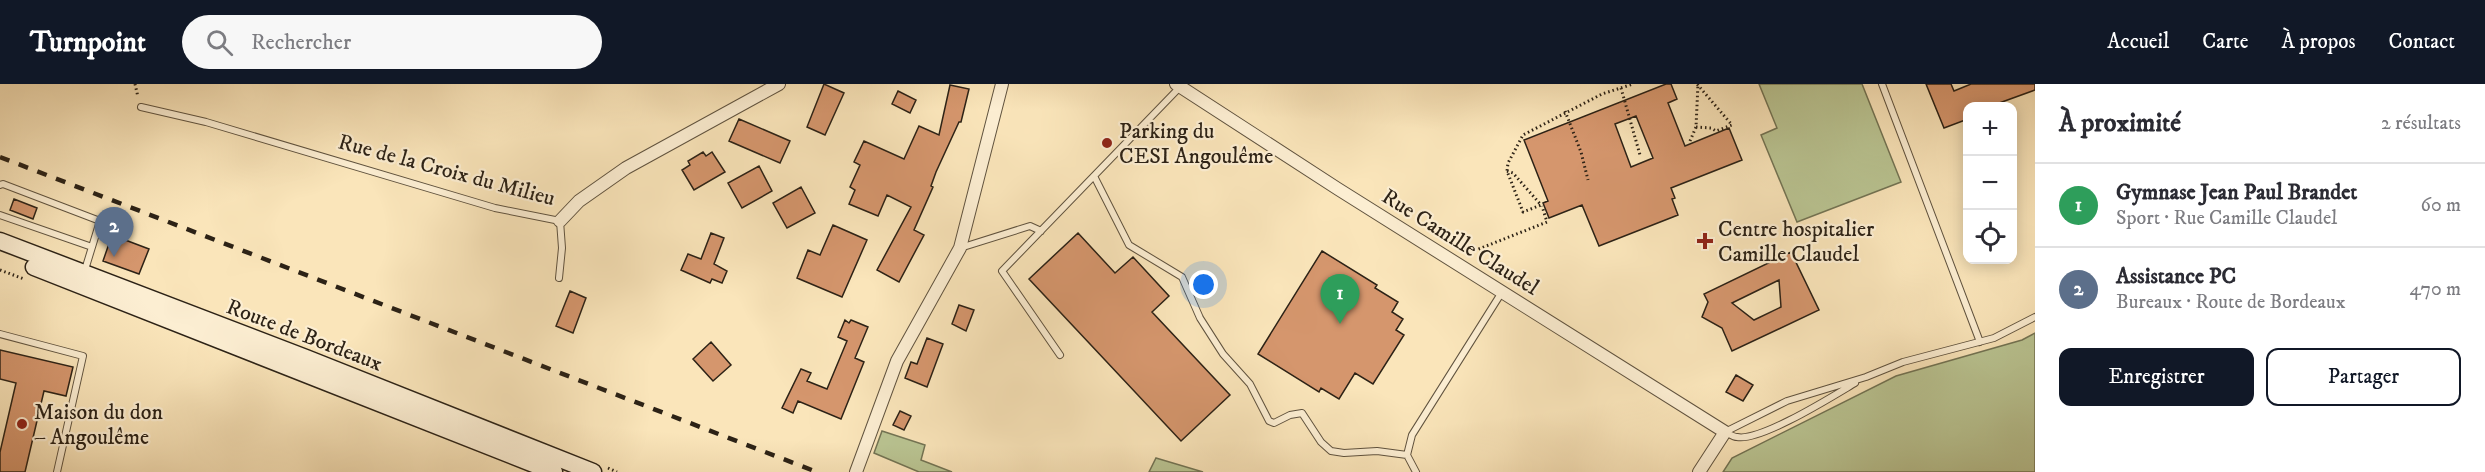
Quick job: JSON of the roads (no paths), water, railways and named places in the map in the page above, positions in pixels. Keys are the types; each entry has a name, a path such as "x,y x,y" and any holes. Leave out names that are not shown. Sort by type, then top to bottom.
{"main road":[{"name":"Route de Bordeaux","path":"0,241 593,472"},
{"name":"Route de Bordeaux","path":"0,254 554,472"}],"street":[{"name":"Rue de la Croix du Milieu","path":"560,221 579,201 626,168 779,84"},
{"path":"856,472 897,362 960,248 1002,84"},
{"name":"Rue Camille Claudel","path":"1178,85 1450,260 1725,432"},
{"path":"1699,472 1725,432"}],"lane":[{"path":"1882,84 1980,342"},
{"path":"1060,355 1002,271 1178,85"},
{"name":"Rue de la Croix du Milieu","path":"141,107 206,122 495,208 560,221"},
{"path":"1094,176 1130,245 1182,277 1200,318 1222,354 1250,384 1269,421 1274,423 1290,415 1302,413 1321,442 1331,451 1344,453 1377,451 1407,455"},
{"path":"0,185 3,184 100,221 84,273"},
{"path":"0,215 92,247"},
{"path":"559,278 562,248 560,221"},
{"path":"960,248 1030,226 1041,231"},
{"path":"1416,472 1407,455 1412,435 1502,292"},
{"path":"1725,432 1787,401 1866,377 1903,362 1994,338 2035,316"},
{"path":"0,334 84,356 57,472"},
{"path":"1725,432 1737,437 1748,437 1796,418 1866,377"}],"railway":[{"path":"0,157 817,472"}],"place":[{"name":"Parking du CESI Angoulême","path":"1107,143"},
{"name":"Centre hospitalier Camille Claudel","path":"1705,241"},
{"name":"Assistance PC","path":"114,257"},
{"name":"Gymnase Jean Paul Brandet","path":"1340,324"},
{"name":"Maison du don – Angoulême","path":"22,424"}]}
